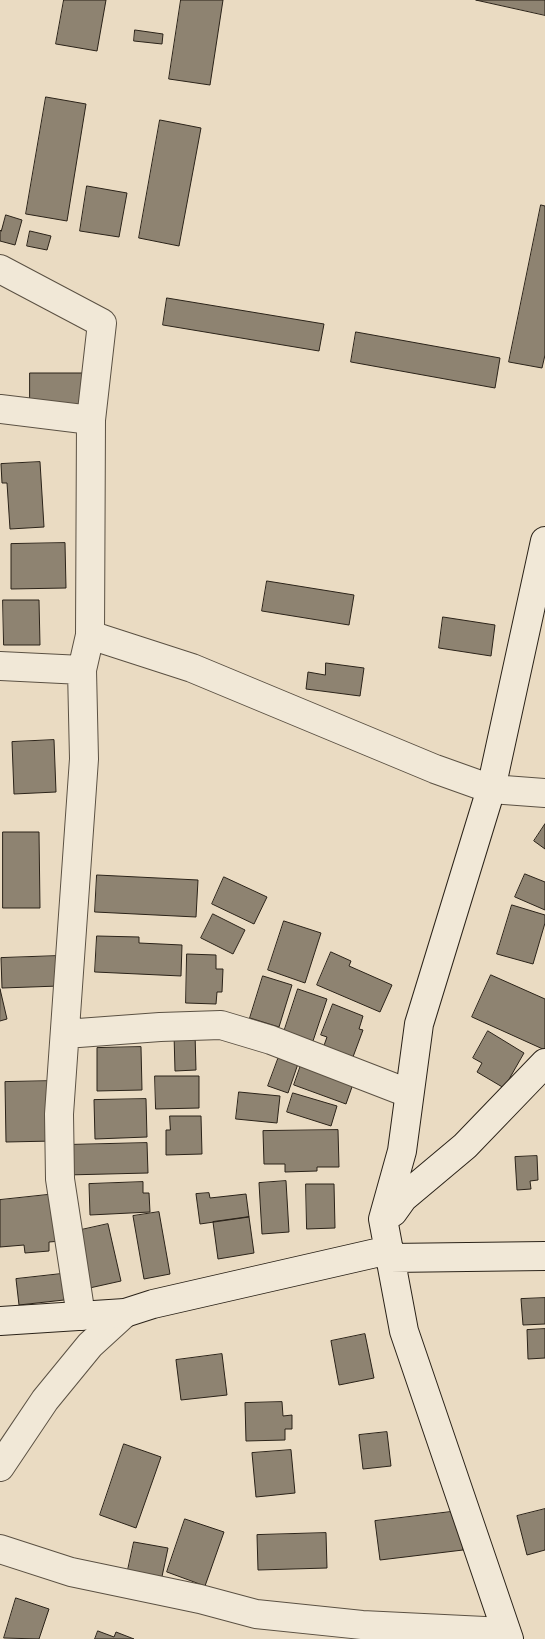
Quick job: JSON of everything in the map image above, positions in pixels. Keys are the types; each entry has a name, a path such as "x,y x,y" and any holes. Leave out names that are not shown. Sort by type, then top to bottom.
{"street":[{"path":"0,269 102,323 91,420 90,635 82,670 84,759 59,1114 60,1179 82,1316"},
{"path":"0,410 91,420"},
{"path":"0,1549 71,1572 200,1599 256,1614 362,1625 507,1636 404,1331 383,1219 402,1151 418,1024 491,789 545,541"},
{"path":"90,635 192,668 435,769 491,789 545,793"},
{"path":"0,666 82,670"},
{"path":"65,1034 160,1027 221,1025 271,1040 408,1093"},
{"path":"383,1219 393,1212 403,1198 465,1146 545,1063"},
{"path":"0,1321 125,1313 153,1304 390,1254 545,1256"},
{"path":"0,1467 45,1400 90,1345 125,1313"}],"building":[{"path":"64,0 106,0 97,51 56,44"},
{"path":"181,0 223,0 210,85 169,79"},
{"path":"476,0 545,0 545,15"},
{"path":"135,30 163,34 162,44 134,41"},
{"path":"46,97 86,104 67,221 26,214"},
{"path":"160,120 201,128 179,246 139,238"},
{"path":"87,186 127,193 119,237 80,231"},
{"path":"541,205 545,206 545,355 542,368 509,362"},
{"path":"6,215 22,220 15,245 0,241 0,230"},
{"path":"30,231 51,236 47,250 27,246"},
{"path":"167,298 324,324 319,351 163,325"},
{"path":"356,332 500,358 495,388 351,362"},
{"path":"30,373 90,373 90,406 30,407"},
{"path":"40,462 44,527 10,529 7,483 2,483 1,464"},
{"path":"65,543 66,588 11,589 11,544"},
{"path":"267,581 354,595 349,625 262,611"},
{"path":"3,600 39,600 40,645 4,645"},
{"path":"443,617 495,625 491,656 439,648"},
{"path":"326,663 364,668 360,696 306,689 308,672 325,675"},
{"path":"54,740 56,792 14,794 12,742"},
{"path":"545,824 545,849 534,841"},
{"path":"3,832 39,832 40,908 3,908"},
{"path":"525,874 545,882 545,910 515,897"},
{"path":"97,875 198,880 196,917 95,912"},
{"path":"224,877 267,897 254,924 212,904"},
{"path":"512,905 545,915 545,923 533,964 497,954"},
{"path":"213,914 245,930 233,954 201,938"},
{"path":"284,921 321,933 305,983 268,970"},
{"path":"97,936 139,937 139,943 182,945 181,976 95,972"},
{"path":"331,952 351,961 349,966 392,985 380,1012 317,985"},
{"path":"187,954 216,955 216,969 223,969 222,992 217,992 216,1004 186,1003"},
{"path":"58,956 59,986 2,988 1,958"},
{"path":"491,975 545,999 545,1050 472,1017"},
{"path":"263,976 292,985 279,1027 250,1018"},
{"path":"0,989 7,1019 0,1021"},
{"path":"298,989 327,999 311,1047 282,1038"},
{"path":"333,1004 363,1016 359,1029 363,1030 350,1065 321,1054 327,1037 321,1035"},
{"path":"488,1031 524,1053 504,1088 477,1072 482,1063 473,1058"},
{"path":"195,1033 196,1070 175,1071 174,1034"},
{"path":"141,1047 142,1090 97,1091 97,1048"},
{"path":"281,1051 300,1058 288,1093 268,1086"},
{"path":"301,1065 353,1084 346,1104 294,1085"},
{"path":"155,1076 199,1076 199,1108 156,1109"},
{"path":"54,1081 54,1141 6,1142 5,1082"},
{"path":"239,1092 280,1096 277,1123 236,1119"},
{"path":"293,1093 337,1106 331,1126 287,1112"},
{"path":"146,1099 147,1137 95,1139 94,1100"},
{"path":"170,1116 201,1116 202,1154 166,1155 166,1130 170,1130"},
{"path":"338,1130 339,1167 317,1167 317,1171 285,1172 285,1164 264,1164 263,1131"},
{"path":"147,1143 148,1173 66,1175 65,1145"},
{"path":"537,1156 538,1180 530,1181 531,1189 517,1190 515,1157"},
{"path":"286,1181 289,1232 262,1234 259,1183"},
{"path":"143,1182 143,1193 149,1193 150,1212 90,1215 89,1184"},
{"path":"306,1184 334,1184 335,1228 307,1229"},
{"path":"209,1193 210,1198 246,1194 249,1217 200,1224 196,1194"},
{"path":"56,1194 61,1241 49,1242 49,1251 25,1253 24,1245 0,1247 0,1200"},
{"path":"159,1212 170,1274 144,1279 133,1216"},
{"path":"249,1217 254,1253 218,1259 213,1222"},
{"path":"108,1224 121,1281 85,1289 72,1232"},
{"path":"61,1274 64,1300 19,1305 16,1279"},
{"path":"545,1298 545,1324 523,1325 521,1299"},
{"path":"545,1329 545,1358 528,1359 527,1330"},
{"path":"365,1334 374,1378 339,1385 331,1341"},
{"path":"222,1354 227,1395 181,1400 176,1360"},
{"path":"282,1402 283,1416 292,1415 292,1429 285,1429 285,1440 246,1441 245,1403"},
{"path":"387,1432 391,1466 363,1469 359,1435"},
{"path":"124,1444 161,1457 136,1528 100,1515"},
{"path":"291,1450 295,1493 256,1497 252,1453"},
{"path":"545,1509 545,1550 527,1555 517,1516"},
{"path":"459,1511 463,1550 380,1560 375,1521"},
{"path":"185,1519 224,1532 205,1586 167,1572"},
{"path":"326,1533 327,1568 258,1570 257,1535"},
{"path":"134,1542 168,1548 160,1586 126,1579"},
{"path":"16,1598 49,1609 39,1639 4,1638"},
{"path":"98,1631 114,1637 116,1632 134,1639 95,1639"}]}
